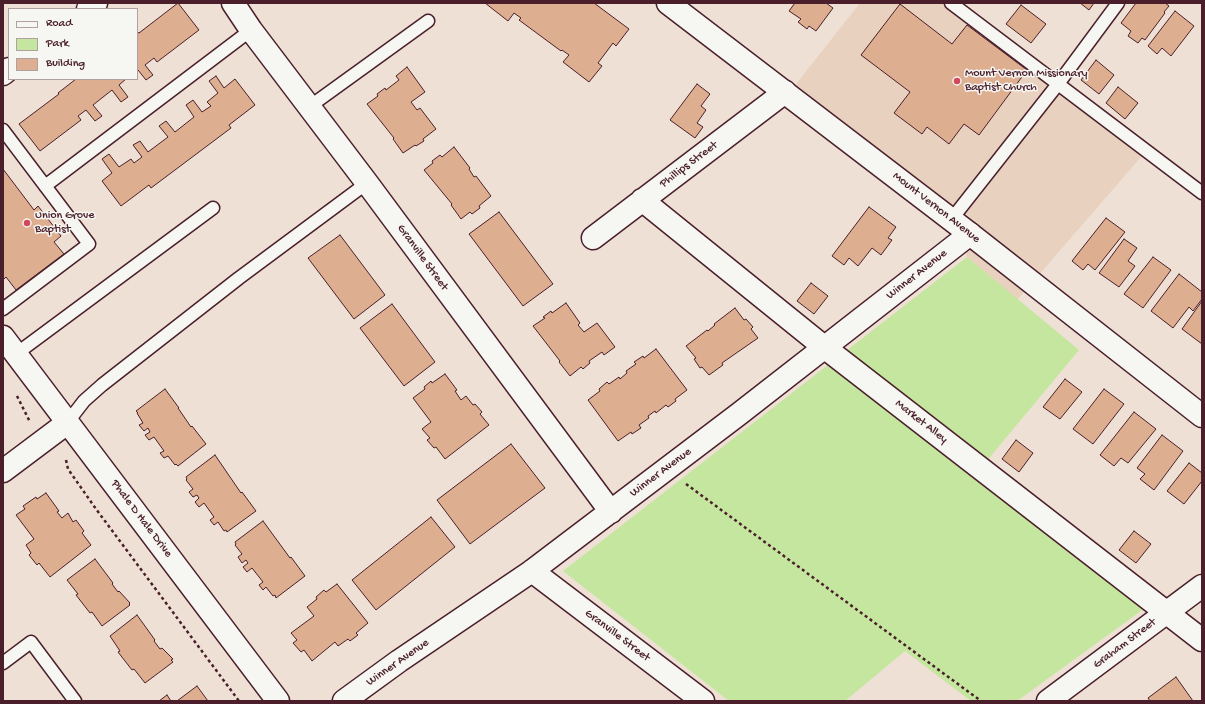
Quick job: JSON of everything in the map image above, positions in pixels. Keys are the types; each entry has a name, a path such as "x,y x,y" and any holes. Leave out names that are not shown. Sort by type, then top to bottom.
{"street":[{"name":"Granville Street","path":"233,3 251,30 611,512"},
{"name":"Mount Vernon Avenue","path":"668,3 970,234 1202,416"},
{"name":"Phillips Street","path":"593,238 785,92"},
{"name":"Market Alley","path":"642,200 824,347 1168,612 1202,640"},
{"name":"Winner Avenue","path":"344,701 399,661 532,571 739,414 970,234"},
{"name":"Phale D Hale Drive","path":"3,337 278,701"},
{"path":"3,471 67,423"},
{"name":"Granville Street","path":"532,571 702,701"},
{"name":"Graham Street","path":"1048,701 1202,586"}],"lane":[{"path":"951,3 1202,193"},
{"path":"951,220 1058,84 1118,3"},
{"path":"309,107 428,21"},
{"path":"45,186 251,30"},
{"path":"3,130 89,244 3,309"},
{"path":"67,423 84,401 102,384 244,274 367,184"},
{"path":"16,354 213,208"},
{"path":"3,663 31,642 75,701"}],"path":[{"path":"16,394 32,424"},
{"path":"65,458 68,469 96,509 239,701"},
{"path":"666,469 981,701"}],"shaded area":[{"path":"860,3 952,3 1148,149 1017,300 967,257 958,222 789,93"}],"green space":[{"path":"967,257 1079,350 975,475 1145,608 1017,701 971,701 905,651 845,701 729,701 563,571"}],"building":[{"path":"178,3 199,30 157,62 154,58 145,65 153,75 146,80 138,70 139,33"},
{"path":"485,3 594,3 629,29 616,46 613,43 598,63 602,66 589,82 563,62 569,55 562,50 561,51 519,20 521,18 514,13 508,21"},
{"path":"795,3 826,3 833,8 816,31 809,26 807,29 798,22 801,19 789,11"},
{"path":"1080,3 1094,3 1089,10"},
{"path":"1136,3 1165,3 1169,6 1145,40 1142,38 1138,43 1128,36 1131,31 1121,23"},
{"name":"Mount Vernon Missionary Baptist Church","path":"900,4 952,44 967,25 1027,70 979,135 964,124 949,144 927,127 922,134 894,113 910,92 861,55"},
{"path":"1021,5 1046,24 1031,43 1006,24"},
{"path":"1175,11 1194,26 1171,56 1162,48 1157,54 1148,46"},
{"path":"1096,60 1114,75 1099,94 1081,80"},
{"path":"407,67 425,92 411,102 417,110 420,108 436,129 423,139 424,141 403,153 393,139 394,138 367,104 378,96 377,94 385,88 386,90 399,80 396,76"},
{"path":"216,76 224,88 235,79 255,105 229,125 231,128 151,188 149,185 121,206 102,181 112,173 102,159 109,154 119,167 131,159 134,163 142,157 133,145 140,141 148,152 168,137 159,126 166,121 175,132 194,117 186,105 193,100 202,112 211,106 207,102 218,93 209,81"},
{"path":"75,80 125,80 119,85 128,97 121,102 112,90 93,105 102,116 95,121 86,110 78,116 81,120 40,151 19,124 59,94 58,93"},
{"path":"697,84 710,94 701,106 706,110 697,123 703,127 695,138 670,120"},
{"path":"1118,87 1138,103 1125,119 1106,103"},
{"path":"454,147 470,168 469,169 474,177 476,176 491,196 479,206 480,208 472,214 470,212 461,219 451,205 452,204 424,170 433,163 432,161 440,155 442,157"},
{"name":"Union Grove Baptist","path":"3,169 34,210 38,206 61,236 54,242 64,254 16,290 6,277 3,280"},
{"path":"869,207 896,227 888,238 892,240 881,255 872,248 858,266 849,258 844,265 832,256"},
{"path":"499,212 553,284 523,306 469,234"},
{"path":"1106,218 1125,232 1095,270 1088,264 1083,270 1072,261"},
{"path":"340,235 385,295 354,319 308,258"},
{"path":"1124,239 1137,248 1128,261 1135,266 1119,287 1099,273"},
{"path":"1153,257 1171,270 1143,308 1124,294"},
{"path":"1179,274 1202,292 1202,299 1193,311 1189,307 1173,328 1151,311"},
{"path":"811,283 828,296 814,314 797,301"},
{"path":"1202,301 1202,344 1182,329"},
{"path":"566,303 580,323 578,325 584,332 597,323 615,347 604,355 602,352 589,361 590,363 583,369 581,367 570,376 533,326 545,318 543,317 551,311 552,313"},
{"path":"392,304 435,362 404,386 360,328"},
{"path":"735,308 744,320 746,319 753,327 751,329 758,338 722,363 723,365 709,375 702,367 700,368 694,359 696,358 686,346 707,330 708,331 715,325 714,324"},
{"path":"656,349 687,390 675,399 676,401 668,407 666,405 656,413 655,411 648,416 649,418 639,425 641,428 632,434 631,432 618,441 588,400 600,391 599,389 607,382 609,384 619,377 620,379 627,373 626,371 636,364 634,362 643,356 644,358"},
{"path":"445,374 457,390 455,391 461,400 466,396 473,405 475,404 482,412 480,414 489,425 445,459 436,447 434,448 427,440 430,438 422,429 431,422 413,398 425,389 424,387 431,381 432,383"},
{"path":"1065,379 1082,392 1060,419 1043,407"},
{"path":"165,389 191,427 192,426 206,444 178,466 176,464 175,465 168,456 164,458 160,453 164,451 154,437 149,440 145,435 150,432 148,428 144,431 139,425 143,423 136,411"},
{"path":"1104,389 1124,404 1093,444 1073,429"},
{"path":"1134,412 1156,429 1128,463 1121,458 1114,466 1100,455"},
{"path":"1162,435 1183,451 1154,490 1140,479 1145,474 1137,468"},
{"path":"1016,440 1033,453 1019,472 1002,459"},
{"path":"511,444 545,488 470,544 437,500"},
{"path":"215,455 241,493 242,492 256,511 227,532 226,530 224,531 218,522 214,525 210,520 214,517 204,503 199,507 195,502 199,498 197,495 193,497 189,492 193,489 186,480 186,477"},
{"path":"1189,463 1202,473 1202,481 1184,504 1167,491"},
{"path":"46,493 59,511 57,512 62,518 68,513 73,522 76,520 84,531 82,533 91,545 50,577 39,563 37,565 29,555 31,553 26,545 34,539 16,515 25,509 23,506 36,497 37,499"},
{"path":"431,517 455,547 376,610 352,580"},
{"path":"263,521 305,576 276,598 275,595 273,596 266,587 263,590 259,585 263,582 252,568 247,572 243,567 248,563 246,560 242,563 238,557 242,554 235,545 235,542"},
{"path":"1134,531 1151,544 1136,563 1119,550"},
{"path":"95,559 118,592 119,591 130,603 130,605 102,626 92,612 90,613 76,595 78,594 67,580"},
{"path":"337,584 368,623 356,633 358,635 350,641 348,639 338,646 335,642 312,661 304,650 301,652 293,643 297,640 291,633 314,616 307,607 317,599 316,597 324,590 326,592"},
{"path":"137,615 160,649 162,648 173,659 171,660 173,662 145,683 134,669 132,670 118,652 120,651 110,636"},
{"path":"1176,677 1193,701 1150,701 1148,698"},
{"path":"197,686 208,701 177,701"},
{"path":"167,695 171,701 159,701"}],"place":[{"name":"Mount Vernon Missionary Baptist Church","path":"957,81"},
{"name":"Union Grove Baptist","path":"27,223"}]}
